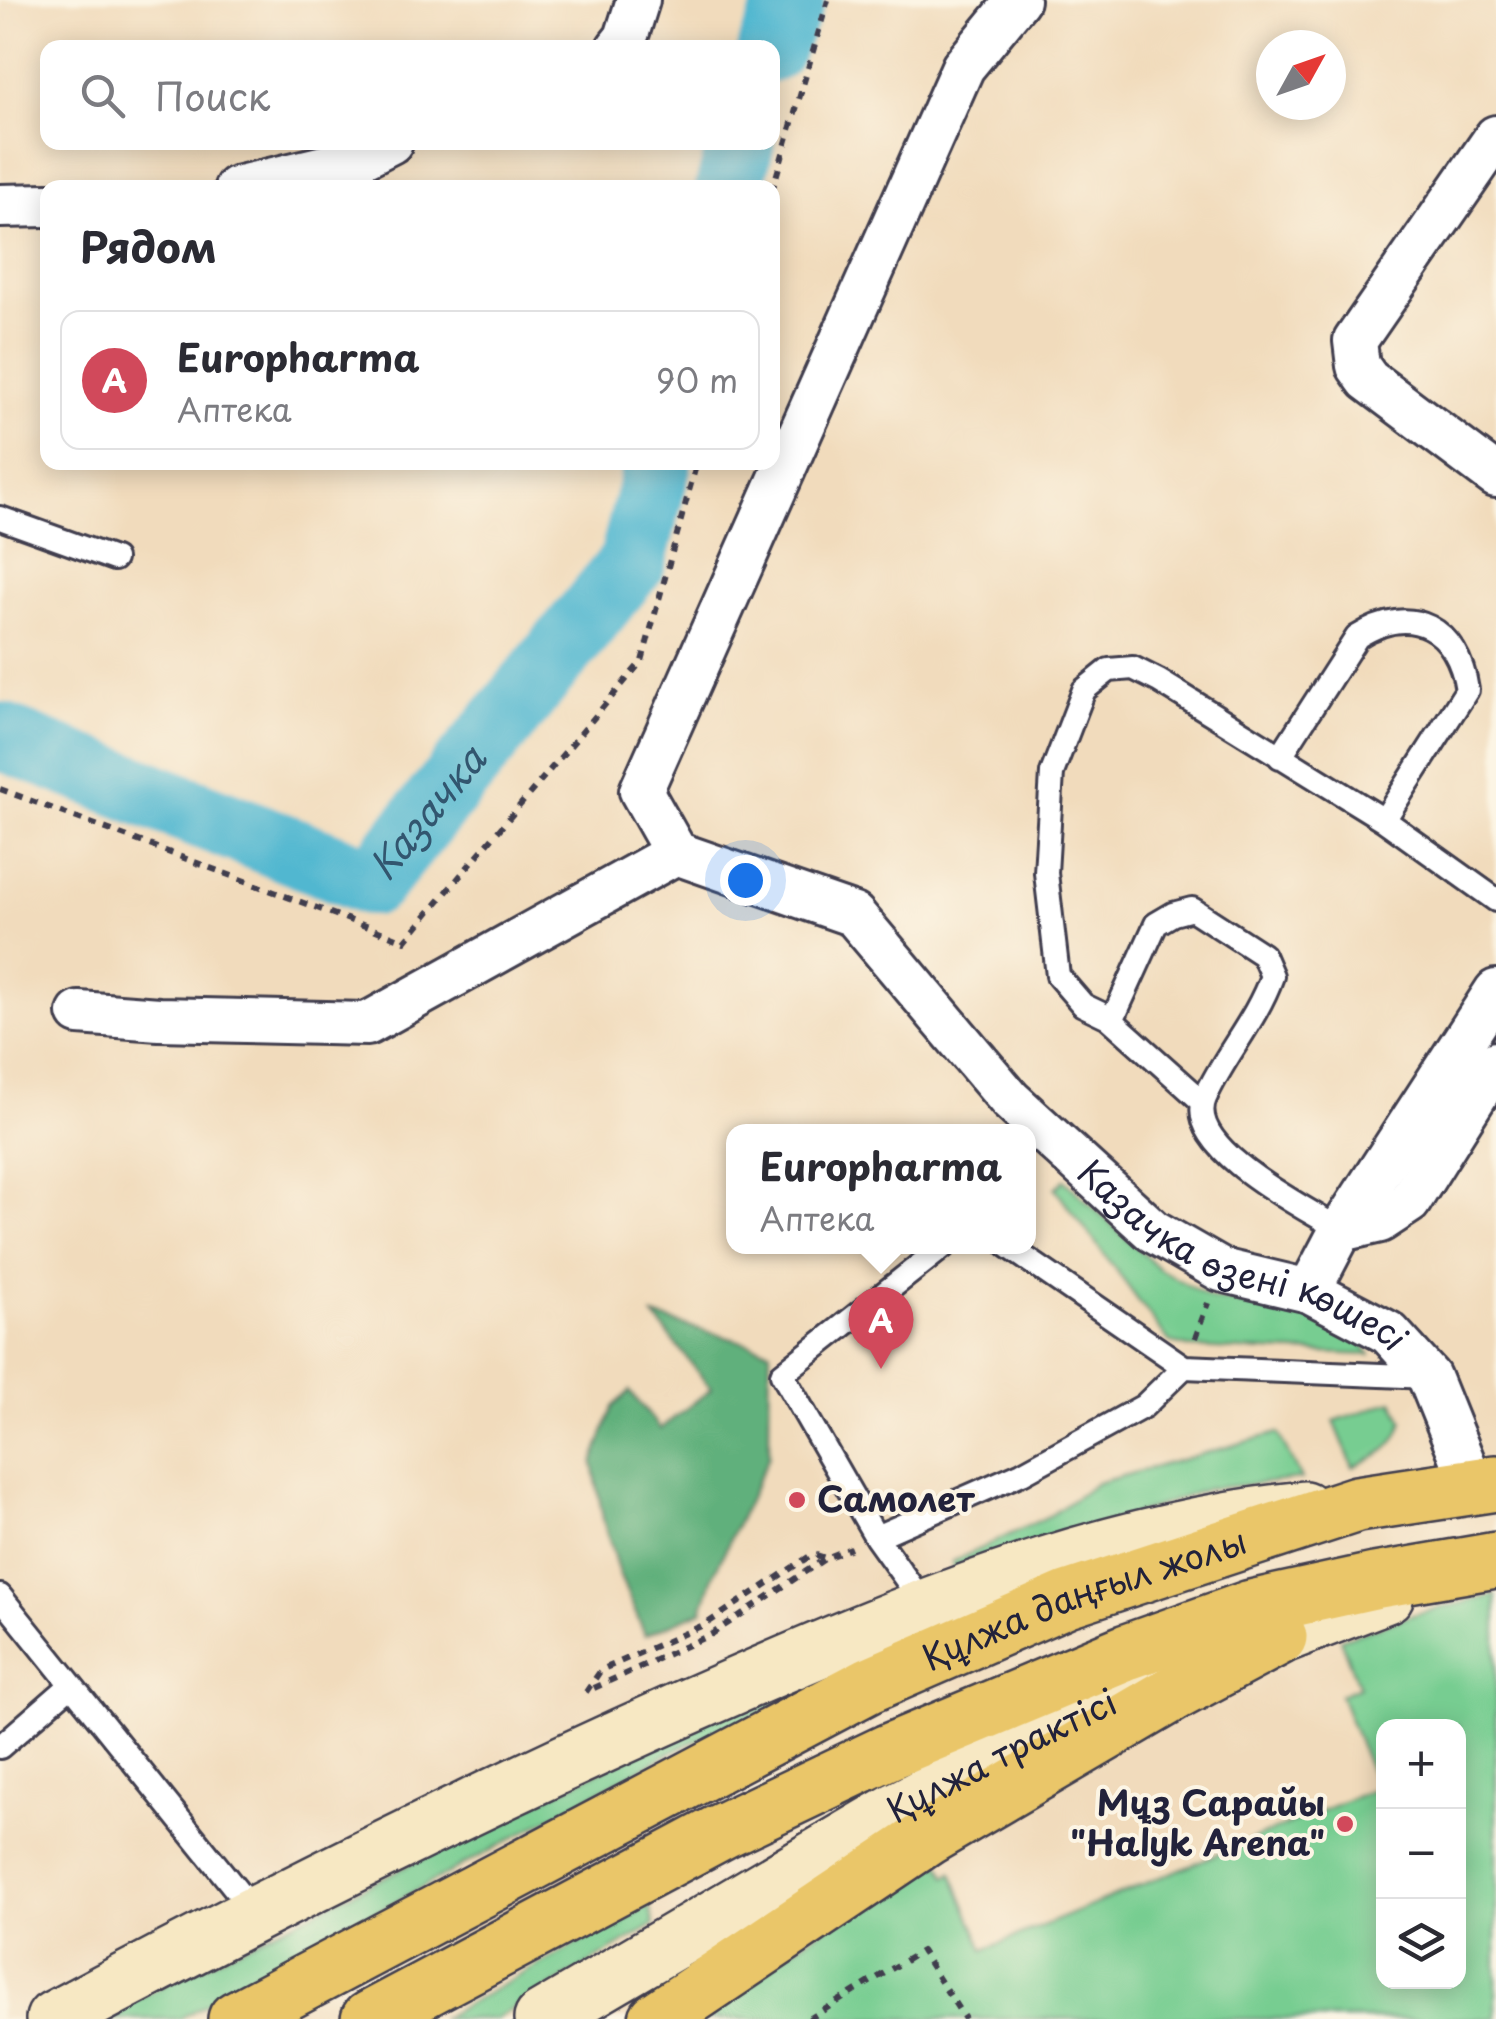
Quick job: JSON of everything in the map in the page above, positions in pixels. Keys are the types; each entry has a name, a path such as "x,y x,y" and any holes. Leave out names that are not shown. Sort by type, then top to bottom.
{"main road":[{"name":"Құлжа даңғыл жолы","path":"236,2019 869,1684 1067,1599 1357,1504 1484,1484"},
{"path":"54,2019 254,1912 620,1736 847,1638 926,1607 1122,1542 1232,1516 1357,1504"},
{"name":"Құлжа даңғыл жолы","path":"370,2019 722,1831 888,1752 1127,1652 1251,1608 1374,1580 1496,1561"},
{"name":"Құлжа трактісі","path":"542,2019 898,1809 1028,1740 1155,1682 1394,1592 1496,1561"},
{"path":"657,2019 928,1837 1080,1746 1279,1637"}],"street":[{"path":"624,40 638,0"},
{"path":"79,1014 367,1024 676,853 641,791 962,67 1018,0"},
{"path":"1496,137 1355,341 1358,366 1368,380 1496,476"},
{"path":"269,180 358,158 374,150"},
{"path":"0,206 40,205"},
{"name":"Казачка өзені көшесі","path":"676,853 854,915 1010,1100 1153,1232 1221,1270 1310,1291 1390,1333 1429,1377 1484,1484"},
{"path":"1310,1291 1341,1230 1496,991"},
{"path":"1341,1230 1380,1220 1409,1202 1496,1063"}],"lane":[{"path":"0,518 114,559"},
{"path":"1280,757 1357,637 1377,625 1420,621 1451,642 1463,664 1468,690 1384,820"},
{"path":"1203,1102 1108,1018 1083,1005 1058,976 1046,873 1052,773 1084,690 1108,670 1133,668 1384,820 1496,900"},
{"path":"1108,1018 1115,1014 1156,924 1173,914 1192,909 1263,956 1272,976 1262,1004 1203,1102 1204,1125 1234,1163 1341,1230"},
{"path":"926,1607 876,1537 782,1374 934,1254"},
{"path":"1020,1254 1184,1367 1429,1377"},
{"path":"876,1537 1022,1474 1144,1406 1184,1367"},
{"path":"0,1596 254,1912"},
{"path":"0,1746 72,1685"}],"path":[{"path":"775,180 828,0"},
{"path":"0,789 405,941 642,661 695,470"},
{"path":"1184,1367 1221,1270"},
{"path":"813,1554 826,1558 712,1634 590,1690 601,1670 706,1624 813,1554"},
{"path":"809,2019 921,1951 966,2019"}],"green space":[{"path":"1064,1180 1158,1268 1210,1298 1350,1324 1370,1355 1191,1348 1169,1342 1055,1188"},
{"path":"654,1316 770,1350 769,1456 713,1576 702,1611 645,1635 619,1574 603,1519 593,1463 613,1407 630,1391 660,1429 711,1389"},
{"path":"1393,1401 1403,1421 1395,1439 1378,1455 1353,1467 1334,1421"},
{"path":"1278,1433 1301,1479 1207,1489 955,1577 952,1562 1051,1515 1097,1483"},
{"name":"Мұз Сарайы \"Halyk Arena\"","path":"1496,1595 1496,2019 685,2019 937,1855 946,1877 952,1873 984,1950 1376,1788 1376,1989 1466,1989 1466,1719 1376,1719 1376,1785 1340,1695 1359,1687 1340,1639 1419,1613"},
{"path":"811,1667 815,1692 681,1747 179,2019 96,2019"},
{"path":"649,1905 654,1925 496,2019 440,2019"}],"waterway":[{"name":"Казачка","path":"774,40 791,0"},
{"name":"Казачка","path":"731,180 739,150"},
{"name":"Казачка","path":"0,736 372,882 632,563 656,470"}],"place":[{"name":"Europharma","path":"881,1369"},
{"name":"Самолет","path":"797,1500"},
{"name":"Мұз Сарайы \"Halyk Arena\"","path":"1345,1824"}]}
